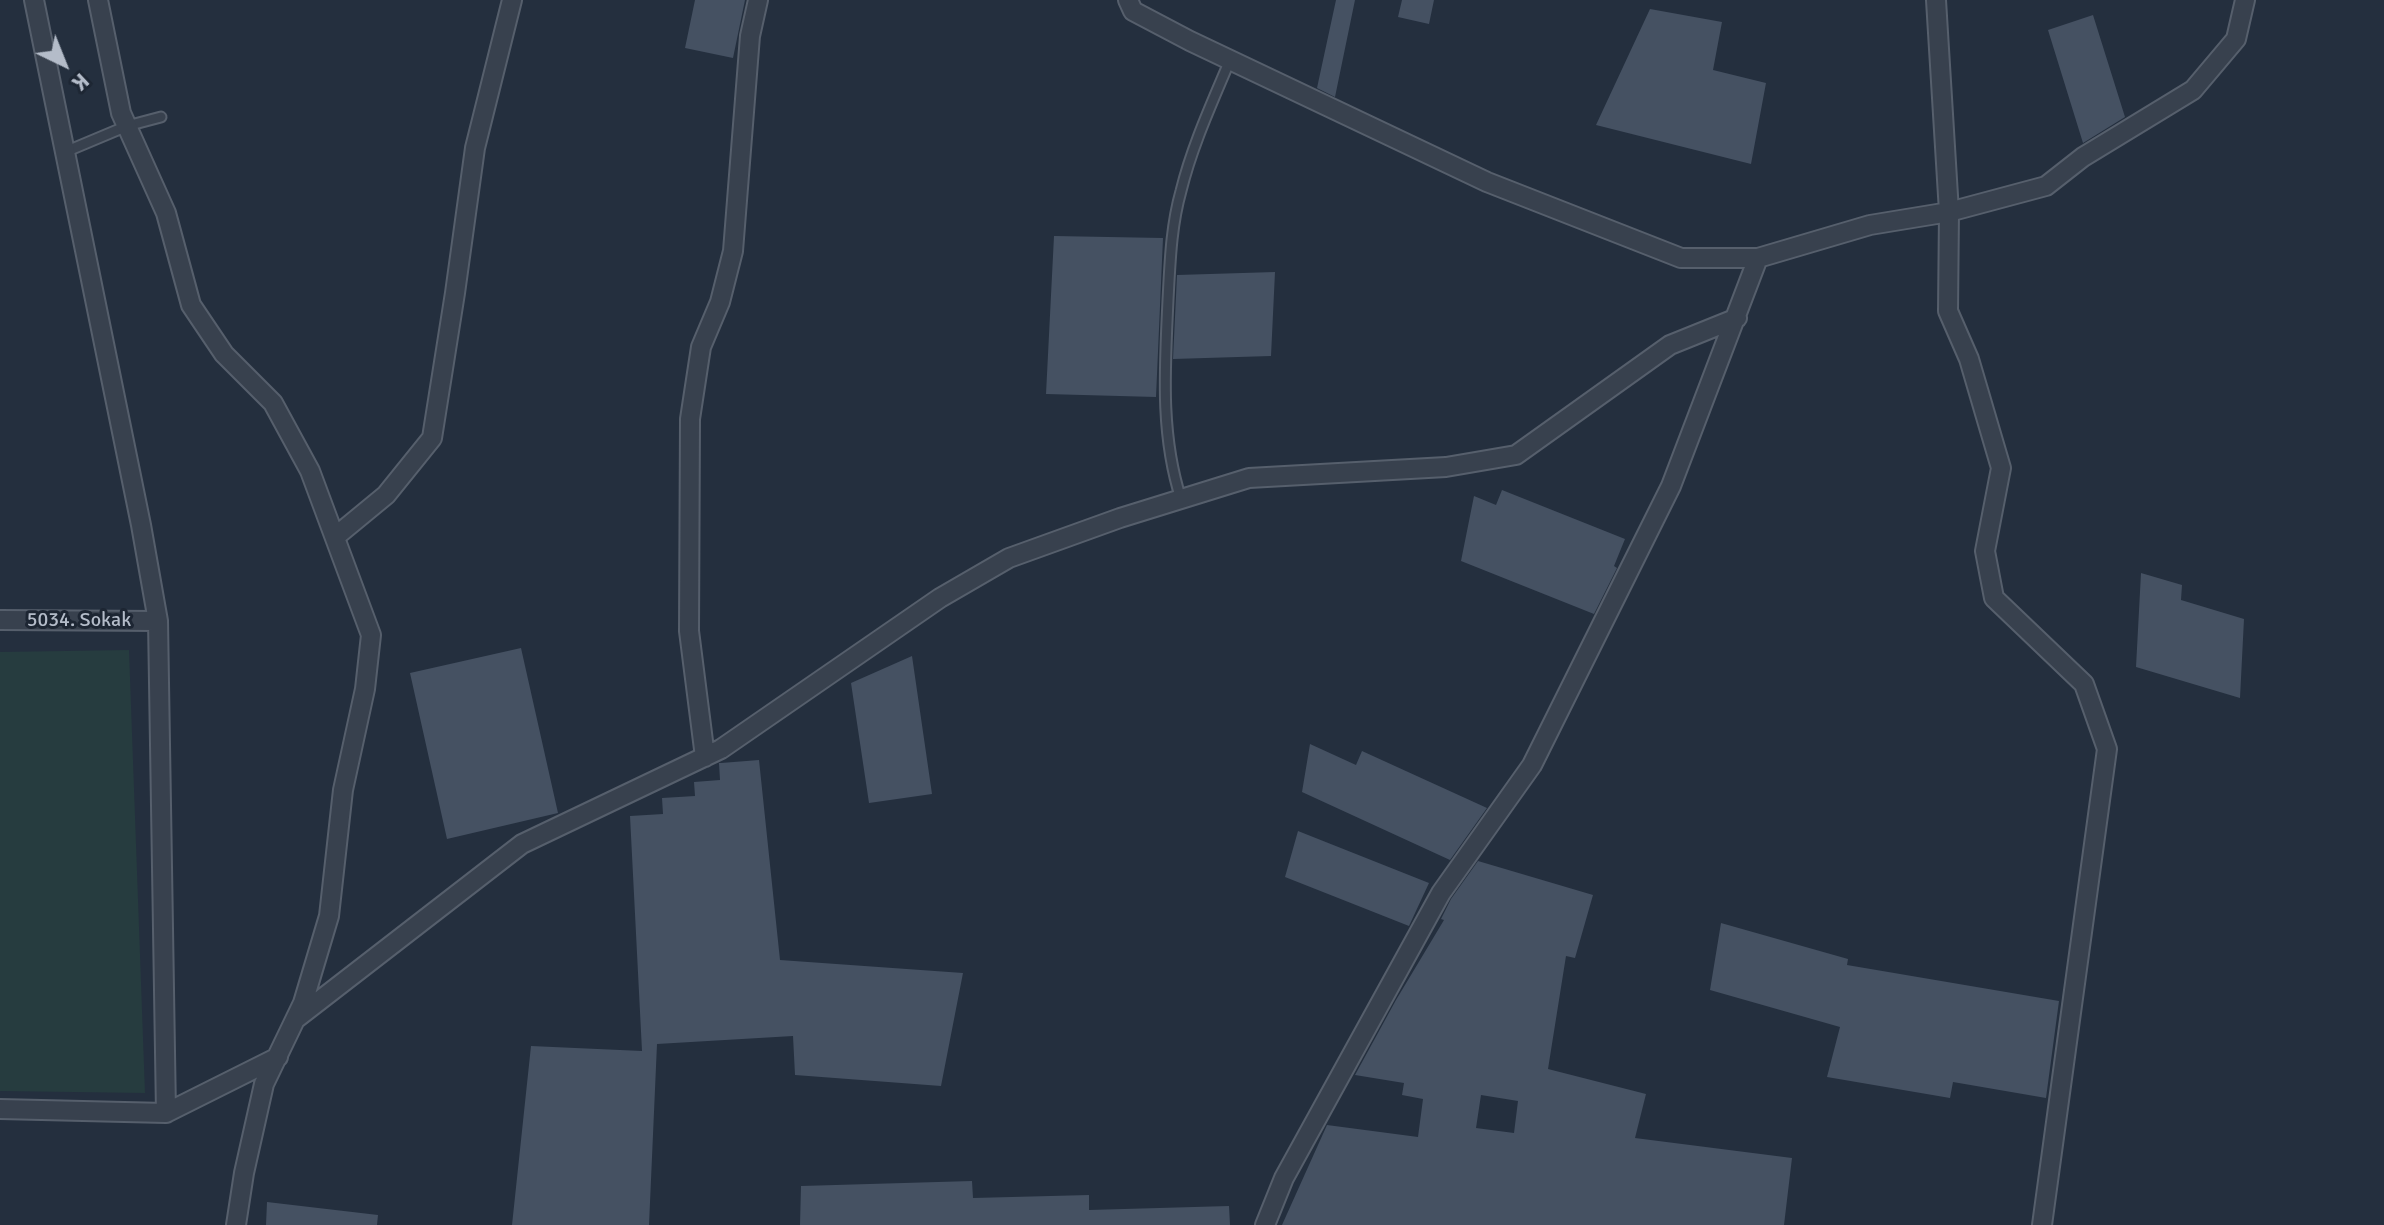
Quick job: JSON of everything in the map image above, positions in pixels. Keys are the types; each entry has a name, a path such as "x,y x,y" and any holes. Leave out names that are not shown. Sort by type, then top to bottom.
{"street":[{"path":"34,0 158,621 166,1113"},
{"path":"98,0 121,113 166,213 191,305 224,354 273,403 310,471 371,635 365,689 343,790 329,916 303,1003 264,1084 236,1225"},
{"path":"335,537 386,495 432,438 475,148 512,0"},
{"path":"705,757 689,631 690,419 701,347 720,302 733,251 750,36 758,0"},
{"path":"1128,0 1133,11 1487,182 1681,258 1758,258 1870,225 1949,212 2046,186 2083,157 2193,90 2236,39 2245,0"},
{"path":"1936,0 1949,212 1948,311 1969,359 2001,468 1985,551 1994,598 2084,684 2107,749 2042,1225"},
{"path":"1265,1225 1284,1178 1441,893 1532,765 1671,486 1758,258"},
{"path":"297,1018 522,844 721,749 940,598 1009,558 1120,518 1249,478 1446,467 1516,455 1670,345 1737,318"},
{"name":"5034. Sokak","path":"0,620 158,621"},
{"path":"0,1109 166,1113 278,1057"}],"lane":[{"path":"1181,499 1173,475 1166,429 1165,374 1171,244 1188,165 1230,60"},
{"path":"65,152 127,126 161,117"}],"green space":[{"path":"129,650 145,1093 0,1091 0,652"}],"building":[{"path":"695,0 745,0 733,58 685,48"},
{"path":"1336,0 1355,0 1335,97 1317,88"},
{"path":"1402,0 1434,0 1429,24 1398,17"},
{"path":"1650,9 1722,22 1713,70 1766,83 1751,164 1596,125"},
{"path":"2093,15 2125,117 2083,143 2048,30"},
{"path":"1054,236 1163,238 1156,397 1046,394"},
{"path":"1275,272 1271,356 1173,359 1177,275"},
{"path":"1502,490 1625,539 1614,566 1617,568 1594,614 1461,561 1474,496 1496,505"},
{"path":"2141,573 2182,585 2181,600 2244,619 2240,698 2136,667"},
{"path":"521,648 558,813 447,839 410,673"},
{"path":"912,656 932,794 869,803 851,683"},
{"path":"1310,744 1356,765 1362,751 1487,808 1450,860 1302,792"},
{"path":"759,760 780,960 963,973 941,1086 795,1075 793,1036 657,1044 649,1225 512,1225 531,1046 642,1051 630,816 663,814 662,798 695,796 694,782 720,780 719,763"},
{"path":"1298,831 1429,883 1409,926 1285,877"},
{"path":"1478,861 1593,895 1575,958 1566,956 1548,1069 1646,1094 1635,1138 1792,1158 1784,1225 1282,1225 1327,1125 1418,1137 1423,1099 1402,1095 1404,1083 1355,1075 1444,920 1441,919","holes":["1481,1095 1518,1101 1514,1133 1476,1128"]},
{"path":"1721,923 1848,959 1847,965 2059,1001 2046,1098 1953,1082 1950,1098 1827,1077 1840,1027 1710,990"},
{"path":"972,1181 973,1198 1089,1195 1089,1210 1229,1206 1230,1225 800,1225 801,1186"},
{"path":"267,1202 378,1215 377,1225 266,1225"}]}
